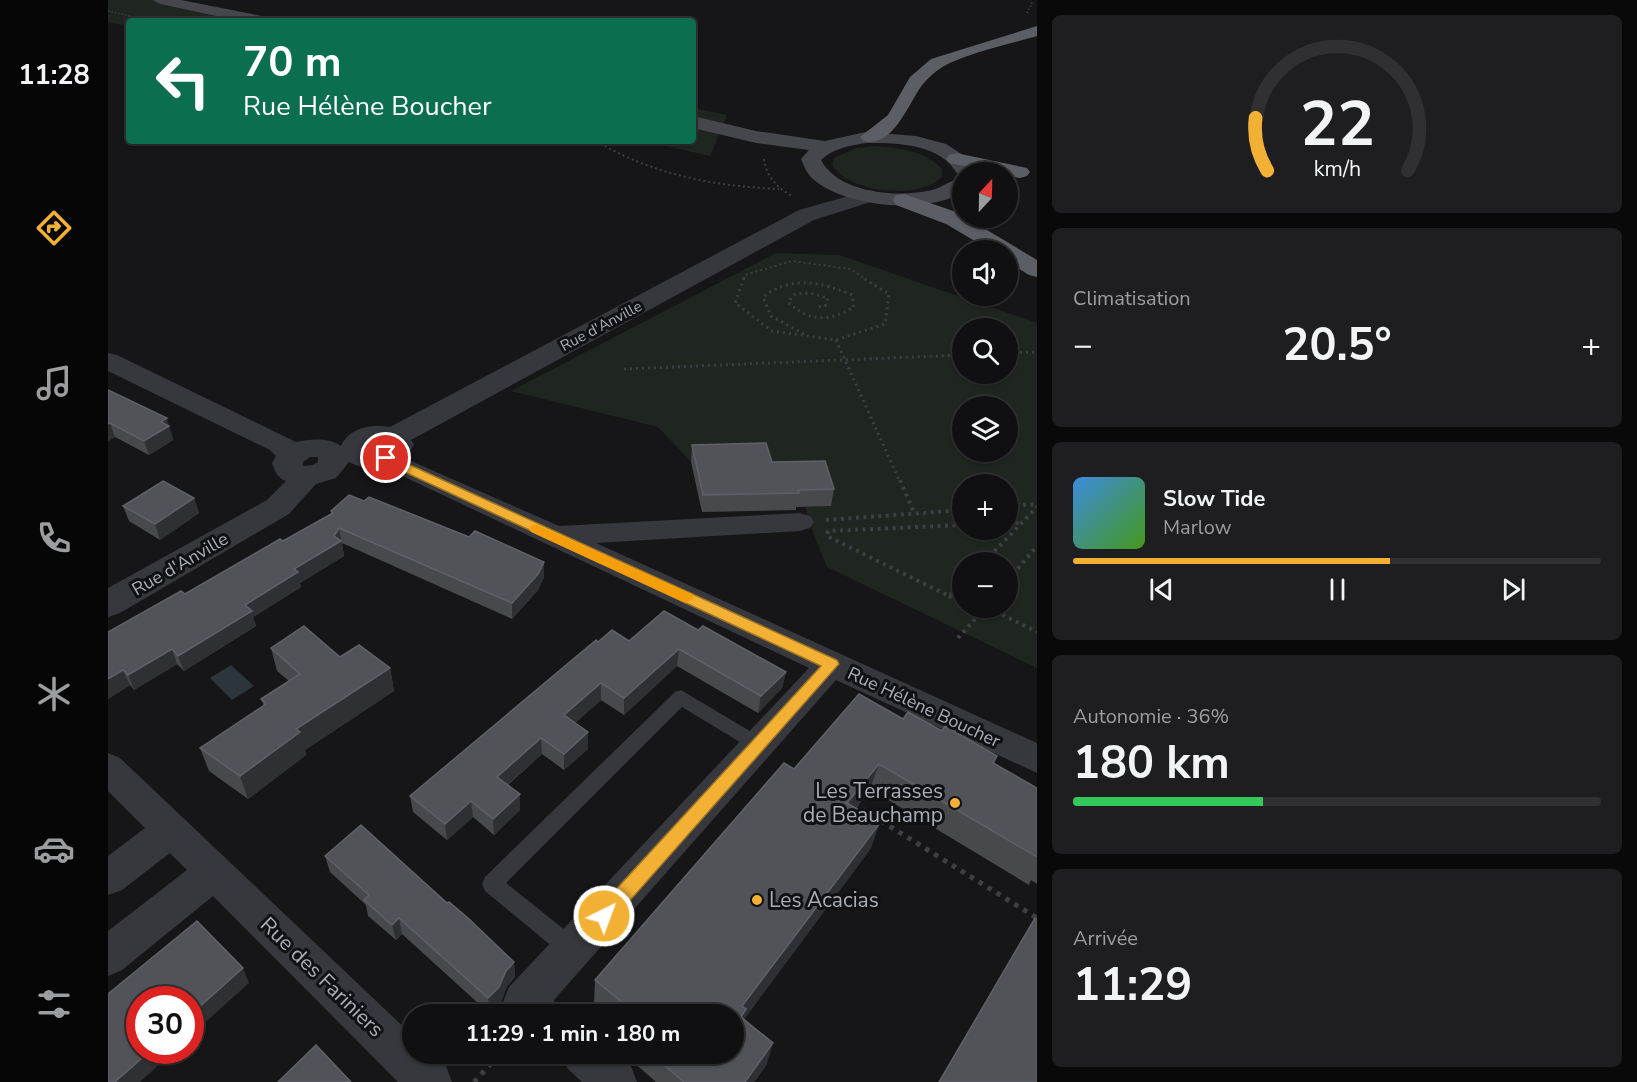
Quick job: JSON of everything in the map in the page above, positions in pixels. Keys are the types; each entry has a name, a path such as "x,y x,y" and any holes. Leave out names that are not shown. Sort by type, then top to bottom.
{"highway":[{"path":"870,137 895,117 916,81 937,63 1037,31"},
{"path":"904,200 954,219 988,240"},
{"path":"1018,258 1037,270"}],"main road":[{"path":"160,0 247,18"},
{"path":"696,123 817,152 841,140 870,137 923,144 940,150 956,162"},
{"path":"817,152 812,167 819,176 832,184 870,196 904,200 947,193 952,190"}],"street":[{"name":"Rue d'Anville","path":"807,215 832,184"},
{"name":"Rue d'Anville","path":"108,604 278,507 301,483 313,462 375,449 807,215 870,196"},
{"path":"108,361 313,462"},
{"name":"Rue Hélène Boucher","path":"375,449 551,536 1037,759"},
{"path":"551,536 800,522"},
{"path":"526,1004 524,1002 832,664"},
{"name":"Rue des Fariniers","path":"108,768 430,1082"},
{"path":"108,878 172,830"},
{"path":"108,956 215,872"},
{"path":"595,1064 615,1082"}],"lane":[{"path":"573,950 492,884 681,697 759,745"}],"path":[{"path":"108,11 139,18"},
{"path":"602,144 633,161 672,174 715,183 780,189"},
{"path":"792,261 850,269 889,294 885,324 836,340 772,331 735,303 745,275 792,261"},
{"path":"807,336 771,316 763,297 774,286 802,281 832,287 852,296 854,307 841,317 823,319 797,314 788,302 795,294 810,293 828,298 825,306 816,308"},
{"path":"836,340 847,360 914,513"},
{"path":"1018,353 1037,352"},
{"path":"624,369 952,355"},
{"path":"1018,506 1037,506"},
{"path":"994,552 1024,523 1037,506"},
{"path":"800,522 952,511"},
{"path":"1018,523 1024,523"},
{"path":"952,525 828,531 827,536 952,598"},
{"path":"1018,568 1037,546"},
{"path":"949,596 952,593"},
{"path":"958,638 976,618"},
{"path":"1008,618 1037,632"},
{"path":"848,800 1037,918"},
{"path":"474,1082 491,1064"}],"shaded area":[{"path":"108,0 178,0 266,18 126,18 126,25 108,22"},
{"path":"696,109 727,115 710,156 657,144 696,144"},
{"path":"874,146 902,149 919,154 942,169 942,176 932,184 919,189 885,190 852,182 840,174 832,164 835,157 857,148"},
{"path":"776,253 839,255 952,294 952,306 988,306 1037,323 1037,668 827,567 808,520 806,507 830,506 764,460 691,462 658,427 511,391"},
{"path":"231,665 254,686 232,700 210,678"}],"building":[{"path":"108,390 167,418 161,422 169,426 144,441 108,424"},
{"path":"766,443 772,462 825,461 834,489 798,490 799,493 703,495 692,445"},
{"path":"163,481 194,498 155,524 123,506"},
{"path":"349,495 364,501 369,497 469,537 475,531 544,562 538,574 512,603 339,528 334,536 341,541 294,569 298,572 245,605 252,611 178,656 172,649 128,675 123,670 108,679 108,632 181,591 185,594 280,539 283,541 333,513 331,511"},
{"path":"664,611 698,630 703,626 786,672 761,696 679,649 624,698 601,683 564,715 588,732 564,754 541,738 497,777 520,794 493,819 471,801 445,824 410,796 596,640 598,642 612,630 629,641"},
{"path":"304,626 340,657 359,645 390,668 296,729 300,732 240,776 200,748 266,704 261,699 300,674 271,648"},
{"path":"859,694 903,719 908,712 942,731 945,726 997,756 993,763 1037,788 1037,857 879,764 847,803 880,823 744,1004 624,1004 595,980 784,763 794,769"},
{"path":"361,825 447,903 449,902 468,918 514,962 506,971 499,987 488,998 399,918 392,925 364,900 369,895 325,856"},
{"path":"1035,918 1037,919 1037,1082 939,1082"},
{"path":"197,921 243,968 204,1003 204,986 126,986 126,1064 135,1064 115,1082 108,1082 108,994"},
{"path":"744,1019 773,1043 745,1082 684,1082 663,1064 744,1064"},
{"path":"316,1045 351,1082 278,1082"}],"slow traffic":[{"path":"535,529 686,598"}],"place":[{"name":"Les Terrasses de Beauchamp","path":"955,803"},
{"name":"Les Acacias","path":"757,900"}],"route":[{"path":"386,458 832,664 604,916"}]}
